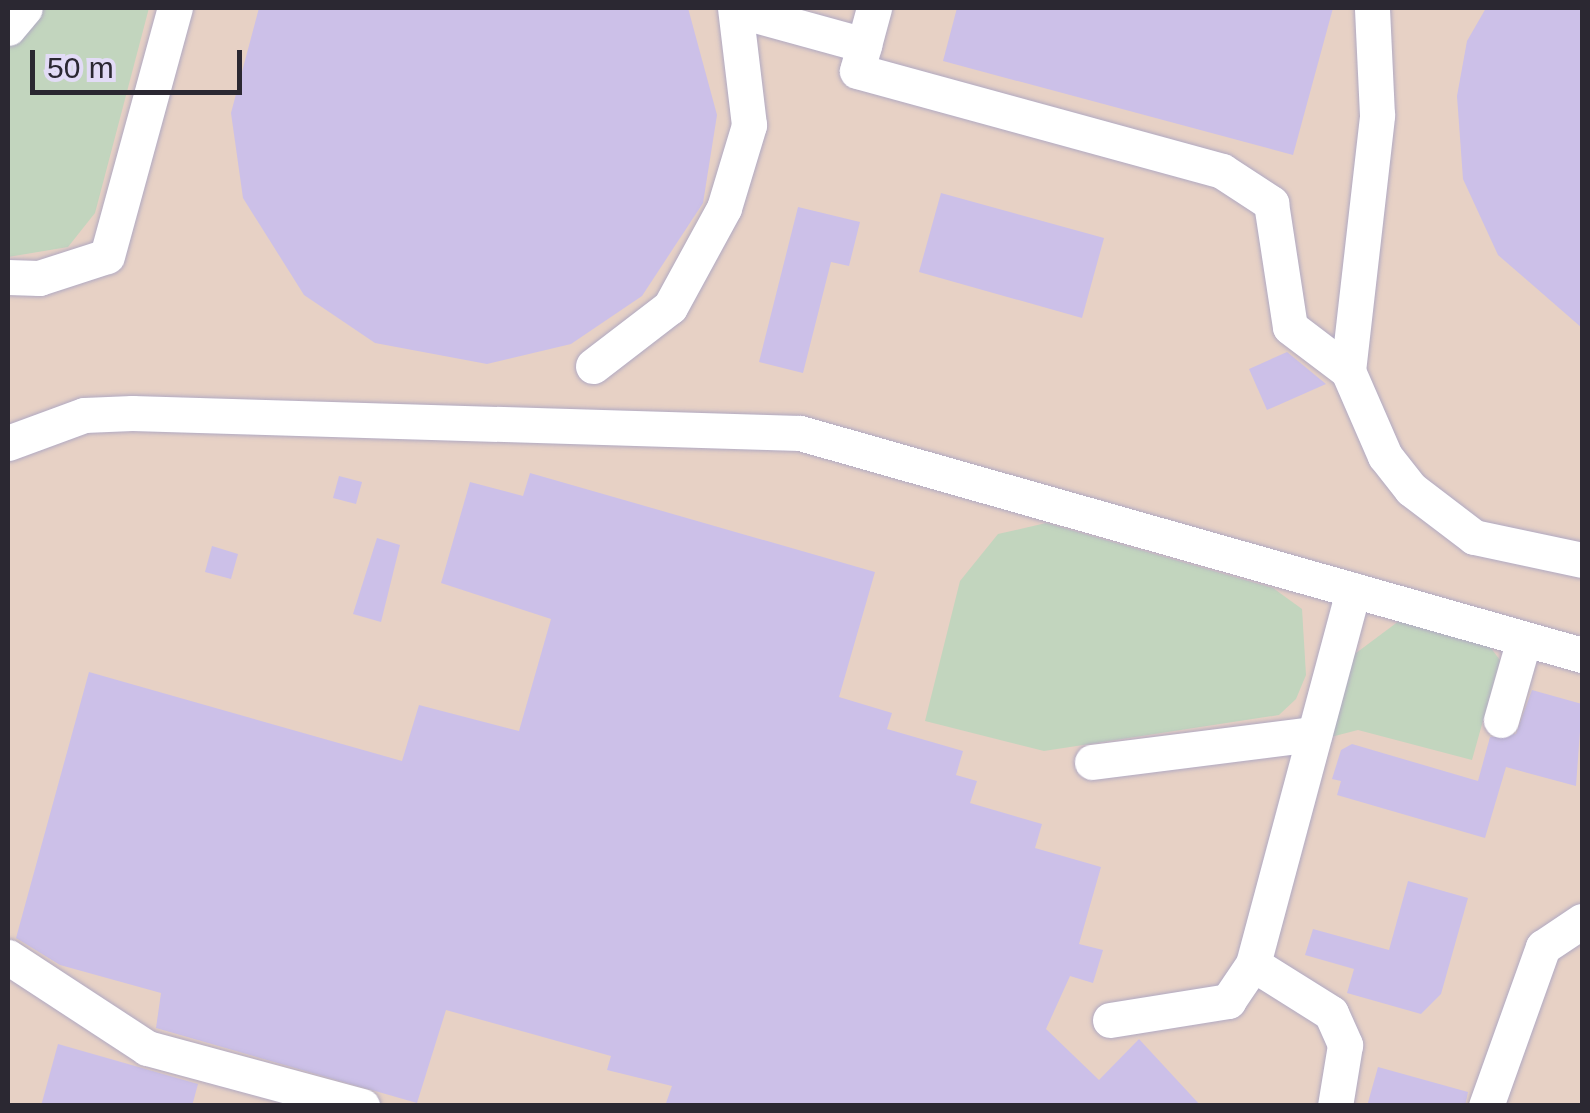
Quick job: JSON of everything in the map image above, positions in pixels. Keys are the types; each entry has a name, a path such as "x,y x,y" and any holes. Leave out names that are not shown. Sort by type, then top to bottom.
{"lane":[{"path":"8,28 25,8"},
{"path":"8,277 39,278 106,256 176,8"},
{"path":"874,8 856,71 1222,171 1272,203 1290,327 1348,371 1385,456 1441,516 1510,551 1582,560"},
{"path":"1348,371 1376,114 1372,8"},
{"path":"594,366 670,307 724,208 749,124 736,9 864,45"},
{"path":"8,443 84,415 132,412 800,433 1582,655"},
{"path":"1110,1020 1228,1001 1253,964 1353,590"},
{"path":"1501,720 1524,639"},
{"path":"1092,762 1314,734"},
{"path":"1486,1106 1543,947 1582,921"},
{"path":"8,957 147,1048 362,1106"},
{"path":"1253,964 1331,1013 1345,1046 1335,1106"}],"shaded area":[{"path":"8,8 1582,8 1582,1105 8,1105"}],"green space":[{"path":"8,8 149,8 95,213 68,247 8,257"},
{"path":"1046,523 1273,588 1302,609 1306,675 1296,699 1279,715 1044,751 925,721 960,581 998,534"},
{"path":"1407,615 1477,630 1500,660 1472,760 1358,730 1323,739 1344,662"}],"building":[{"path":"259,8 688,8 717,115 703,203 642,296 571,344 487,364 375,343 304,295 243,198 231,113"},
{"path":"957,8 1333,8 1293,155 943,61"},
{"path":"1486,8 1582,8 1582,328 1498,255 1463,179 1457,96 1467,41"},
{"path":"941,193 1104,238 1082,318 919,272"},
{"path":"798,207 860,222 849,266 831,262 803,373 759,362"},
{"path":"1287,352 1326,384 1267,410 1249,369"},
{"path":"530,473 875,572 839,697 892,713 887,729 963,751 956,775 977,781 970,803 1042,824 1035,848 1101,867 1079,944 1103,950 1093,983 1070,976 1046,1029 1099,1080 1139,1039 1201,1106 665,1106 672,1086 607,1070 611,1056 446,1010 417,1103 156,1028 161,993 60,965 16,938 89,672 402,761 419,705 519,731 551,619 441,583 470,482 523,496"},
{"path":"339,476 362,482 356,504 333,498"},
{"path":"377,538 400,545 381,622 353,614"},
{"path":"212,546 238,554 231,579 205,572"},
{"path":"1532,690 1582,704 1576,786 1506,767 1485,838 1337,795 1341,781 1332,779 1341,750 1352,744 1478,781 1490,737 1516,734"},
{"path":"1408,881 1468,898 1441,994 1421,1014 1347,993 1354,969 1305,955 1313,929 1389,950"},
{"path":"58,1044 198,1084 192,1106 41,1106"},
{"path":"1378,1067 1468,1092 1465,1106 1367,1106"}]}
